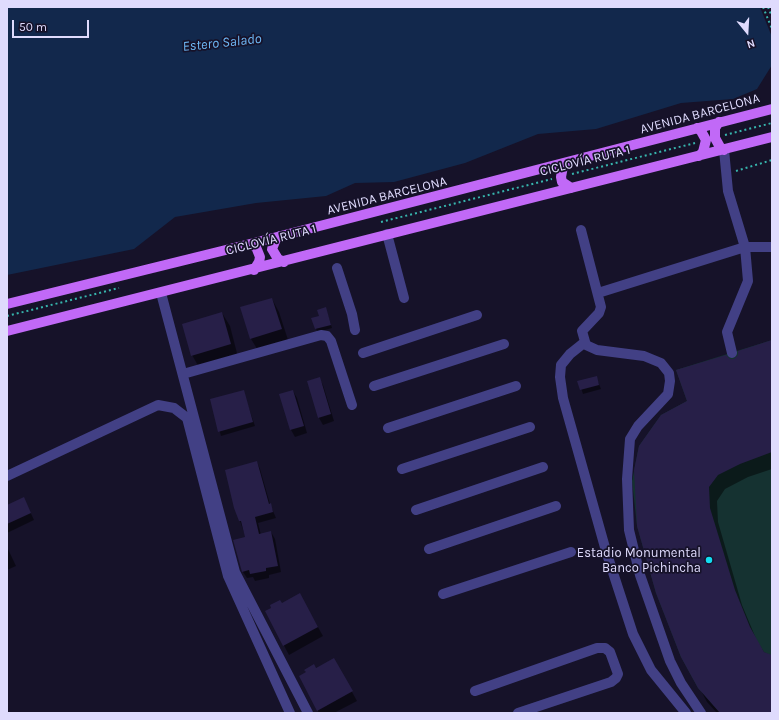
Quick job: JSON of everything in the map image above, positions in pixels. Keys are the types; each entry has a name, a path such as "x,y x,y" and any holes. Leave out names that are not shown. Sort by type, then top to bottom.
{"main road":[{"name":"AVENIDA BARCELONA","path":"7,304 567,163 772,108"},
{"path":"699,156 703,152 719,122"},
{"path":"697,128 724,150"},
{"path":"7,331 254,270 387,234 772,137"},
{"path":"550,193 554,189 563,166 567,163"},
{"path":"543,169 549,170 571,188"},
{"path":"280,236 276,239 272,249 278,260 284,262"},
{"path":"250,244 256,247 260,257 254,270"}],"street":[{"path":"724,150 728,191 745,247 748,281 726,332 732,353"},
{"path":"581,230 601,310 584,328 582,334 585,342 589,348 597,350 650,358 661,363 669,373 670,381 668,394 638,426 630,438 627,479 629,530 640,575 670,661 681,683 701,713"},
{"path":"387,234 404,298"},
{"path":"598,294 745,247 772,246"},
{"path":"337,268 352,314 355,330"},
{"path":"161,293 184,374 235,572 308,713"},
{"path":"363,353 477,315"},
{"path":"184,374 321,335 327,336 331,341 352,405"},
{"path":"585,342 570,354 562,365 560,377 563,398 606,551 633,634 651,670 686,713"},
{"path":"374,386 504,344"},
{"path":"388,428 516,386"},
{"path":"7,476 158,404 174,408 186,418 228,576 290,713"},
{"path":"402,469 530,427"},
{"path":"416,510 543,467"},
{"path":"429,549 556,506"},
{"path":"443,594 571,552"},
{"path":"475,692 597,648 605,648 610,652 618,674 611,682 518,713"}],"path":[{"path":"764,7 772,29"},
{"path":"768,7 772,18"},
{"name":"CICLOVÍA RUTA 1","path":"379,222 772,123"},
{"path":"735,171 772,160"},
{"path":"7,316 122,287"}],"green space":[{"name":"Estadio Monumental Banco Pichincha","path":"772,340 772,713 720,713 698,688 681,657 656,593 637,526 632,481 639,446 661,415 687,401 676,370"}],"water":[{"name":"Estero Salado","path":"7,7 772,7 772,65 757,89 733,99 681,103 596,129 538,134 465,163 394,182 355,183 326,196 256,203 175,217 134,249 7,275"}],"pier":[{"path":"760,7 771,7 772,9 772,37"}],"building":[{"path":"272,298 282,329 250,339 240,307"},
{"path":"326,307 331,325 315,329 311,318 319,316 317,310"},
{"path":"222,312 231,344 191,356 182,324"},
{"name":"Estadio Monumental Banco Pichincha","path":"772,340 772,452 740,464 718,475 709,487 710,508 735,590 750,627 764,652 772,655 772,713 720,713 698,688 681,657 656,593 637,526 634,470 639,446 661,415 687,401 676,370 726,355 730,359 734,359 738,355 738,351"},
{"path":"597,376 599,385 580,390 577,381"},
{"path":"320,377 331,414 318,418 307,381"},
{"path":"244,390 253,422 218,432 210,399"},
{"path":"293,390 304,426 290,430 279,394"},
{"path":"257,461 269,504 271,503 273,512 255,517 259,534 271,531 278,566 266,568 266,571 250,574 249,570 242,572 233,540 245,537 241,521 239,521 234,508 225,470"},
{"path":"24,497 31,513 7,524 7,505"},
{"path":"300,593 318,627 283,646 265,611 271,608 270,605 280,600 282,603"},
{"path":"334,658 353,691 317,711 299,676 306,672 304,670 314,664 316,668"}],"place":[{"name":"Estadio Monumental Banco Pichincha","path":"709,560"}]}
